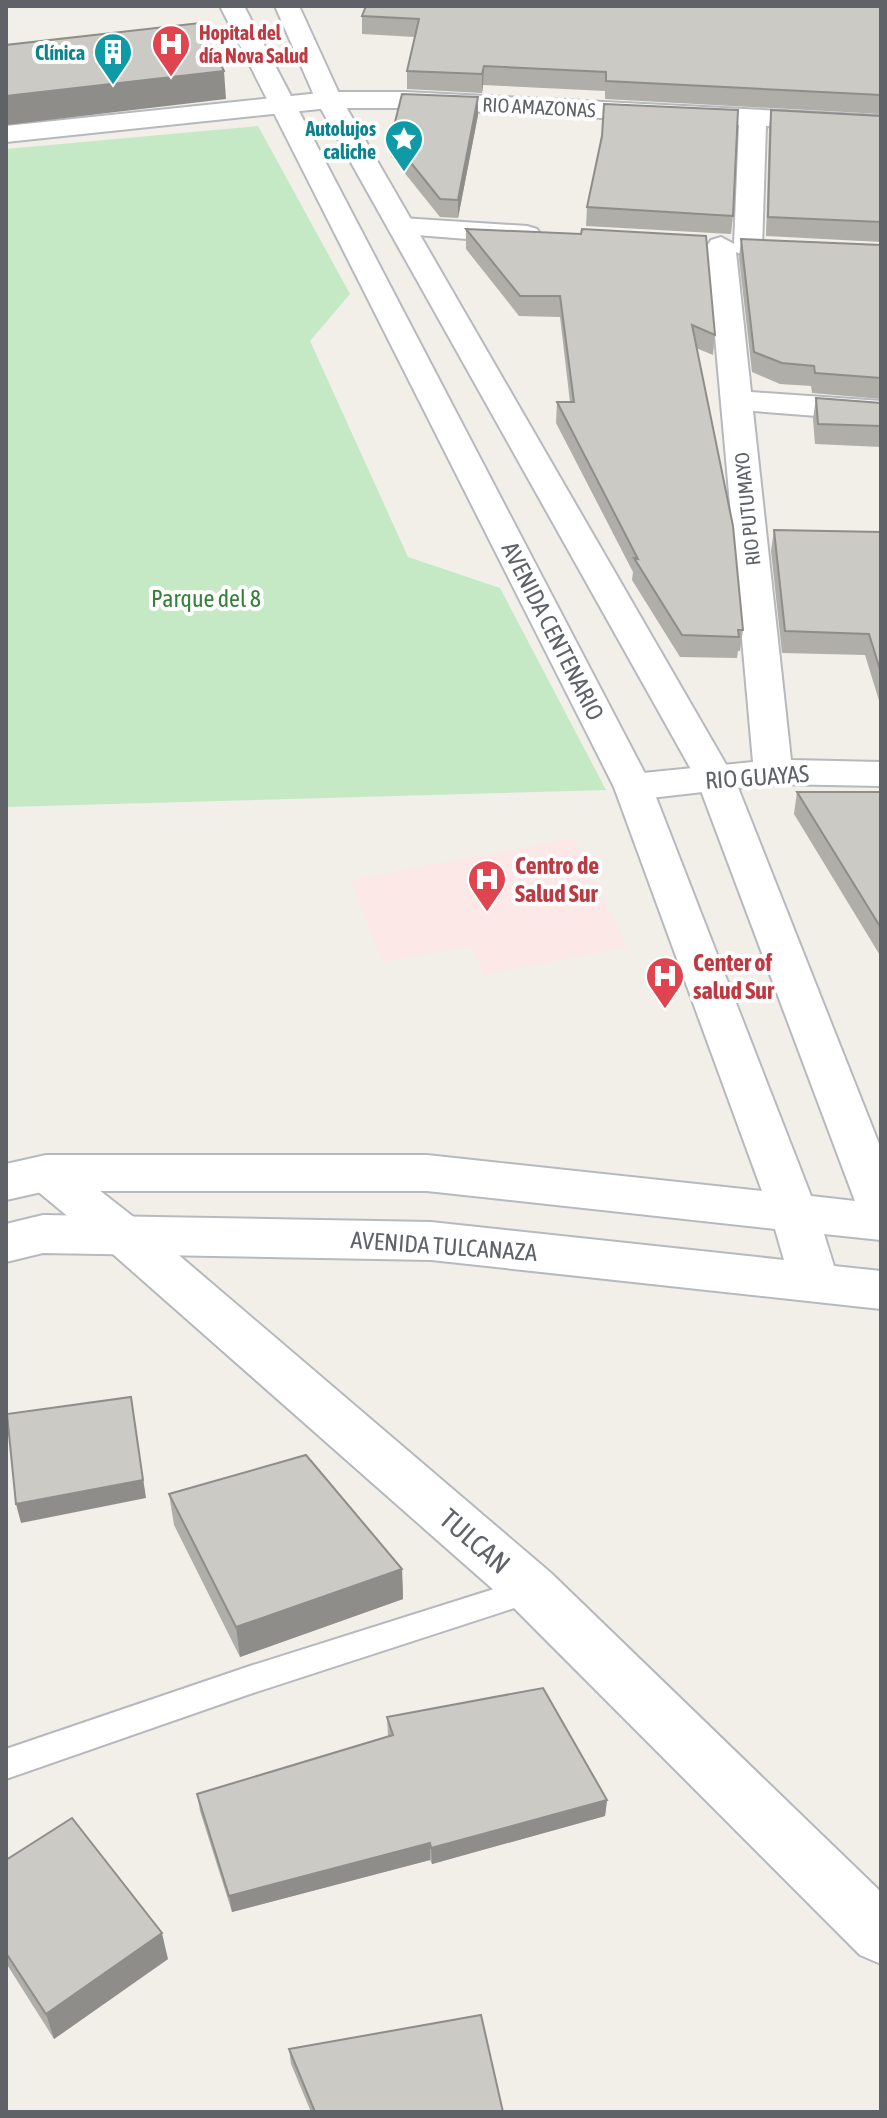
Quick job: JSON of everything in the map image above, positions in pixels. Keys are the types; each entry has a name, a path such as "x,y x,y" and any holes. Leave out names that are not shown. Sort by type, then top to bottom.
{"street":[{"name":"AVENIDA CENTENARIO","path":"232,6 633,787 793,1211 815,1282"},
{"path":"287,6 329,100 716,780 881,1208"},
{"name":"RIO AMAZONAS","path":"6,134 329,100 405,100 881,124"},
{"name":"RIO PUTUMAYO","path":"753,119 720,246 773,772"},
{"path":"402,227 554,236"},
{"path":"720,246 778,249"},
{"path":"736,400 881,411"},
{"name":"RIO GUAYAS","path":"633,787 773,772 881,774"},
{"path":"26,1177 427,1173 881,1222"},
{"name":"TULCAN","path":"26,1177 123,1235 532,1590 881,1934"},
{"name":"AVENIDA TULCANAZA","path":"6,1243 43,1234 431,1241 881,1290"}],"lane":[{"path":"6,1764 250,1680 532,1590"}],"shaded area":[{"name":"Centro de Salud Sur","path":"574,838 628,947 484,975 470,946 383,962 351,880"}],"green space":[{"name":"Parque del 8","path":"258,126 350,294 310,341 408,557 500,588 606,790 6,807 6,149"}],"building":[{"path":"366,6 881,6 881,95 606,81 606,72 484,66 482,74 407,71 419,19 362,16"},
{"path":"200,23 224,71 6,96 6,45"},
{"path":"402,94 478,97 458,200 440,199 391,138"},
{"path":"604,104 738,110 733,216 587,207 602,136"},
{"path":"771,110 881,116 881,222 768,217"},
{"path":"466,229 581,234 582,229 706,236 715,335 692,325 733,526 743,630 738,630 739,637 682,635 634,558 638,559 557,402 574,402 560,296 520,296"},
{"path":"741,239 881,245 881,378 815,373 814,366 782,363 754,352"},
{"path":"816,398 881,403 881,426 818,424"},
{"path":"774,530 881,532 881,673 869,634 785,631"},
{"path":"797,792 881,792 881,928"},
{"path":"131,1397 143,1480 16,1504 7,1414"},
{"path":"306,1455 402,1569 236,1627 169,1494"},
{"path":"543,1688 607,1800 431,1848 430,1843 229,1896 197,1794 393,1735 387,1717"},
{"path":"72,1818 162,1933 46,2014 6,1953 6,1860"},
{"path":"481,2015 503,2112 315,2112 289,2049"}],"place":[{"name":"Hopital del día Nova Salud","path":"171,78"},
{"name":"Clínica","path":"113,86"},
{"name":"Autolujos caliche","path":"404,173"},
{"name":"Centro de Salud Sur","path":"487,913"},
{"name":"Center of salud Sur","path":"665,1010"}]}
